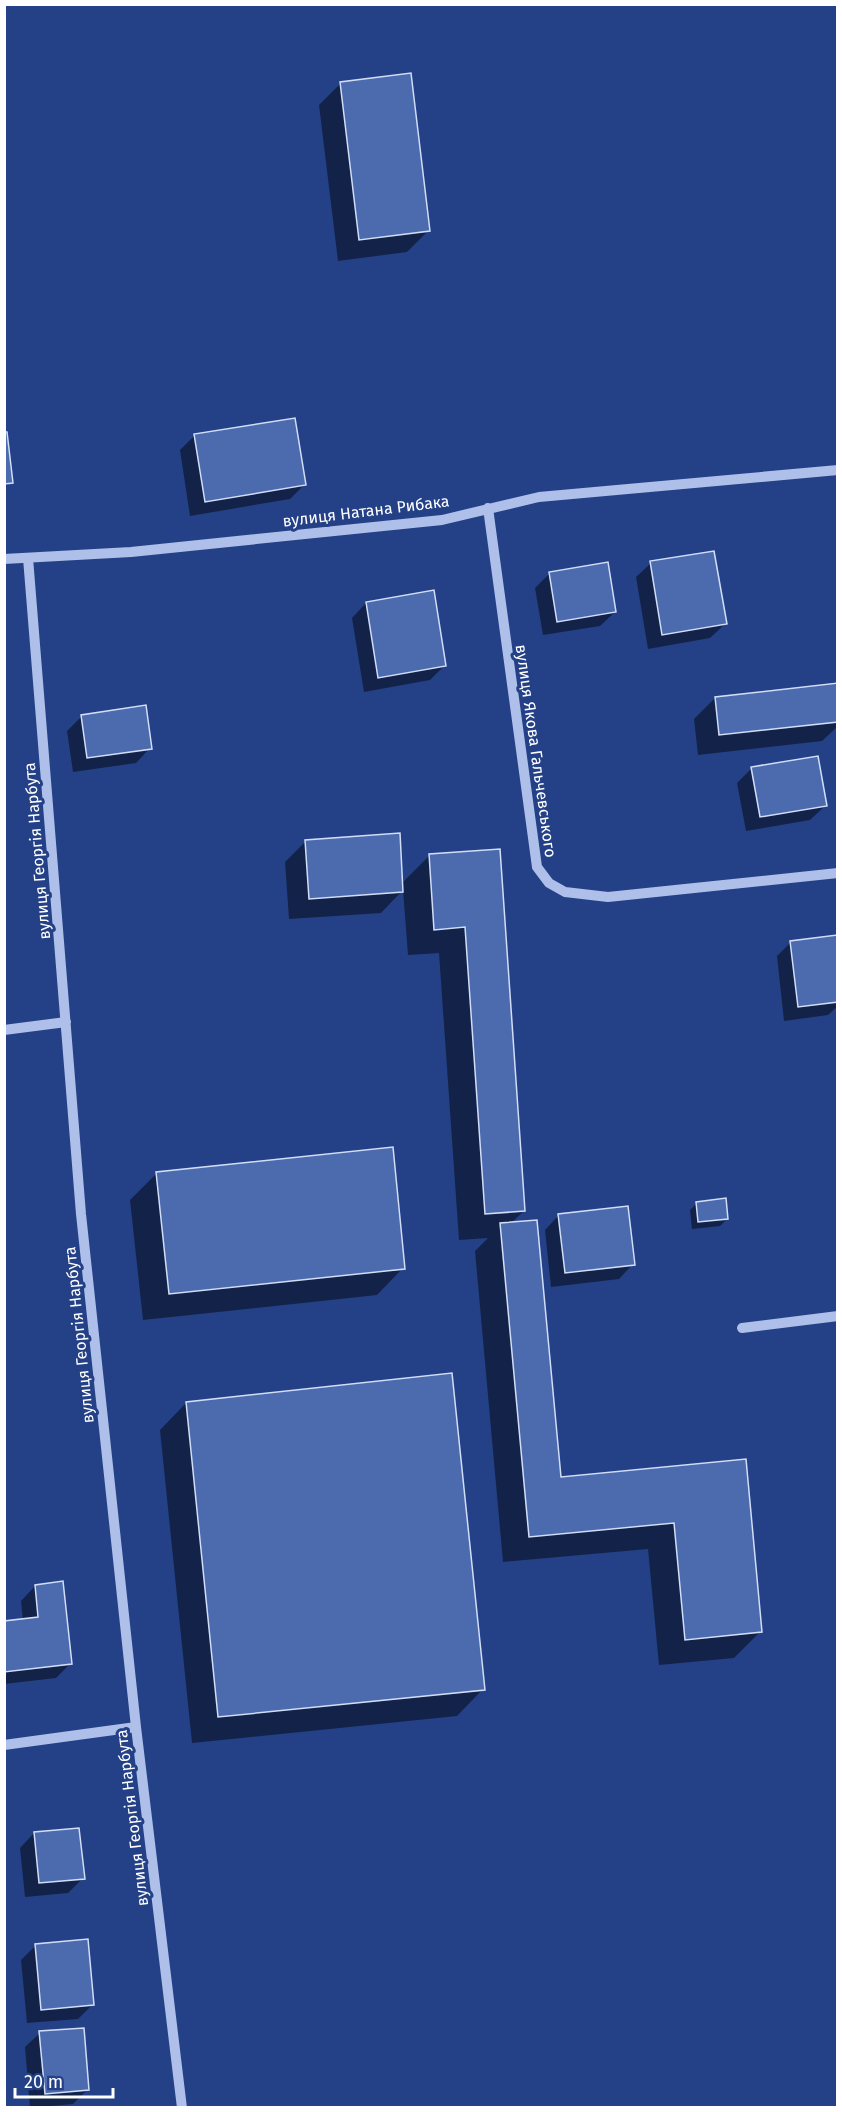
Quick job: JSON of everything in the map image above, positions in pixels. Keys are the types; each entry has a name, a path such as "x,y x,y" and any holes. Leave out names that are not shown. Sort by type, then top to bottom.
{"street":[{"name":"вулиця Натана Рибака","path":"4,560 131,552 442,520 539,497 837,470"},
{"name":"вулиця Якова Гальчевського","path":"488,508 537,867 549,883 565,892 608,897 837,873"},
{"name":"вулиця Георгія Нарбута","path":"28,558 81,1214 136,1727 182,2108"},
{"path":"4,1030 66,1022"},
{"path":"742,1328 837,1317"},
{"path":"4,1744 136,1727"}],"building":[{"path":"411,73 430,231 359,240 340,82"},
{"path":"295,418 306,485 205,502 194,434"},
{"path":"4,432 7,432 13,483 4,484"},
{"path":"714,551 727,624 662,635 650,561"},
{"path":"608,562 616,612 557,622 549,572"},
{"path":"434,590 446,666 378,678 366,602"},
{"path":"838,683 838,722 719,735 715,697"},
{"path":"146,705 152,749 87,758 81,715"},
{"path":"818,756 827,806 760,817 751,767"},
{"path":"400,833 403,892 309,899 305,840"},
{"path":"500,849 525,1211 485,1214 465,927 434,930 429,854"},
{"path":"837,935 838,1002 798,1007 790,941"},
{"path":"393,1147 405,1269 169,1294 156,1172"},
{"path":"726,1198 728,1219 698,1222 696,1202"},
{"path":"628,1206 635,1265 565,1273 558,1214"},
{"path":"537,1220 561,1477 746,1459 762,1632 685,1640 674,1523 529,1537 500,1223"},
{"path":"452,1373 485,1690 218,1717 186,1402"},
{"path":"63,1581 72,1664 4,1672 4,1621 38,1617 35,1585"},
{"path":"79,1828 85,1879 39,1883 34,1832"},
{"path":"88,1939 94,2005 41,2010 35,1944"},
{"path":"84,2028 89,2090 45,2094 39,2031"}]}
